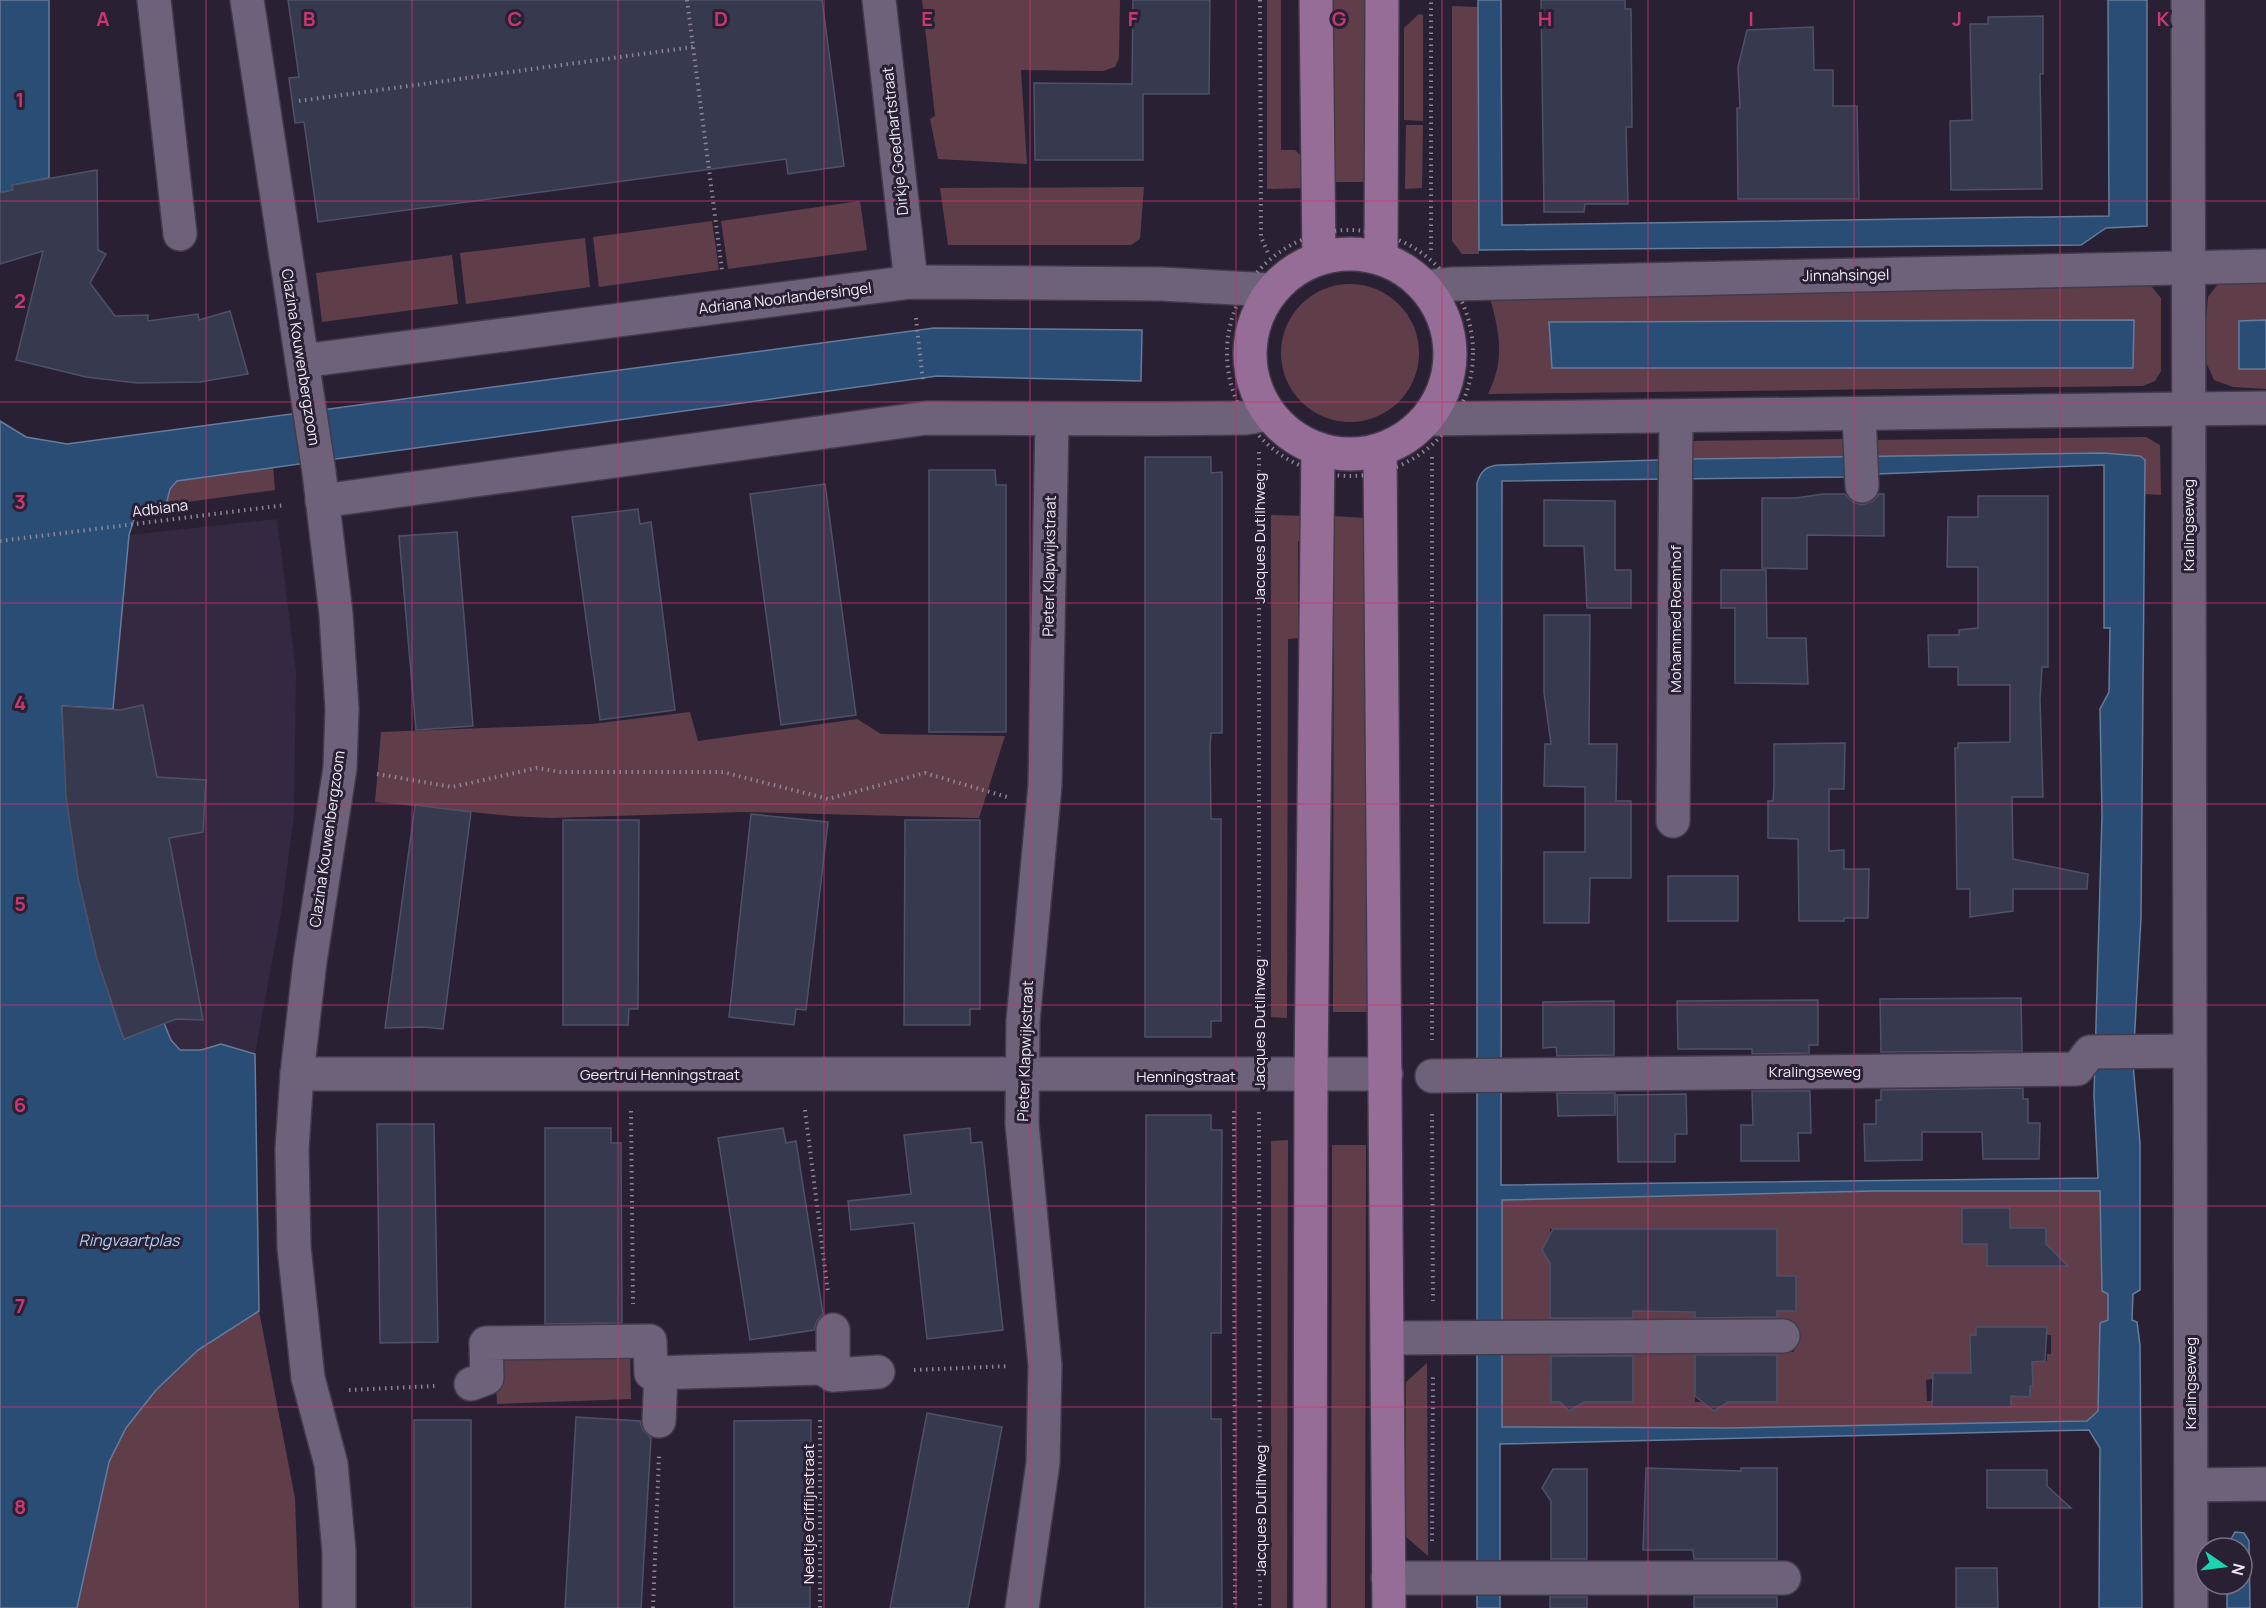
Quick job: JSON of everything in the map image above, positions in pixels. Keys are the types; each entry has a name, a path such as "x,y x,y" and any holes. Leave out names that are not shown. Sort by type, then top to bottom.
{"main road":[{"path":"1316,0 1319,258"},
{"path":"1382,0 1382,258"},
{"path":"1350,253 1382,258 1405,270 1436,277 1451,353 1437,428 1405,438 1380,450 1349,454 1318,449 1259,424 1257,391 1250,365 1250,339 1258,313 1263,279 1319,258 1350,253"},
{"path":"1310,1608 1311,1075 1318,449"},
{"path":"1380,450 1388,1593"}],"street":[{"path":"154,0 180,234"},
{"name":"Clazina Kouwenbergzoom","path":"247,0 320,486 336,614 342,709 340,768 310,961 297,1074 292,1149 294,1247 312,1392 331,1464 339,1551 339,1608"},
{"name":"Dirkje Goedhartstraat","path":"879,0 912,294"},
{"name":"Kralingseweg","path":"2188,0 2191,1608"},
{"name":"Jinnahsingel","path":"1436,277 2266,266"},
{"name":"Adriana Noorlandersingel","path":"302,361 727,306 912,294 1263,279"},
{"path":"1437,428 1676,418 2266,408"},
{"path":"1859,415 1861,473"},
{"path":"320,486 927,418 1259,424"},
{"name":"Mohammed Roemhof","path":"1673,821 1676,418"},
{"name":"Pieter Klapwijkstraat","path":"1022,1608 1043,1463 1046,1365 1022,1124 1023,1021 1043,807 1052,419"},
{"name":"Kralingseweg","path":"1432,1076 1517,1073 2077,1069 2090,1052 2189,1051"},
{"name":"Geertrui Henningstraat","path":"297,1074 1023,1074"},
{"name":"Henningstraat","path":"1023,1074 1247,1076 1386,1074"},
{"path":"833,1330 833,1374"},
{"path":"1388,1338 1783,1336"},
{"path":"471,1384 487,1378 486,1343 633,1337 650,1341 651,1373 822,1368 833,1374 878,1372"},
{"path":"659,1421 662,1373"},
{"path":"2191,1485 2266,1484"},
{"path":"1388,1593 1432,1578 1784,1578"}],"path":[{"path":"687,0 727,306"},
{"path":"1259,424 1229,375 1227,353 1229,330 1263,279 1260,0"},
{"path":"1431,0 1436,277 1464,305 1471,328 1473,351 1464,398 1437,428 1432,1076 1432,1578"},
{"path":"263,106 693,47"},
{"path":"912,294 923,386"},
{"name":"Jacques Dutilhweg","path":"1235,1608 1259,424"},
{"name":"Adbiana","path":"0,541 166,519 320,486"},
{"path":"340,768 452,787 537,768 560,772 723,772 828,799 925,773 1043,807"},
{"path":"630,1074 633,1337"},
{"path":"801,1074 833,1330"},
{"name":"Jacques Dutilhweg","path":"1247,1076 1260,1608"},
{"path":"878,1372 1046,1365"},
{"path":"312,1392 471,1384"},
{"name":"Neeltje Griffijnstraat","path":"820,1420 820,1608"},
{"path":"653,1608 659,1421"}],"shaded area":[{"path":"922,0 1120,0 1119,58 1115,67 1103,71 1021,70 1027,164 938,159 930,119 935,116"},
{"path":"1267,0 1281,0 1281,150 1295,150 1306,160 1306,188 1267,189"},
{"path":"1333,0 1367,0 1366,182 1333,182"},
{"path":"1452,6 1478,7 1479,254 1462,254 1452,241"},
{"path":"1419,14 1423,15 1423,121 1404,120 1404,28"},
{"path":"1406,125 1423,125 1422,188 1405,189"},
{"path":"1144,187 1140,239 1131,245 948,245 940,188"},
{"path":"860,201 867,250 728,269 721,221"},
{"path":"712,221 719,270 599,287 593,237"},
{"path":"585,238 590,287 466,304 460,253"},
{"path":"452,255 458,304 322,322 316,273"},
{"path":"2266,279 2266,320 2239,321 2239,368 2266,369 2266,389 2233,387 2214,380 2206,362 2208,297 2221,280"},
{"path":"2148,282 2161,298 2161,371 2155,381 2143,386 1488,394 1497,367 1499,342 1488,290","holes":["2134,320 2133,368 1553,368 1549,322"]},
{"path":"1350,284 1376,290 1388,296 1398,305 1407,315 1413,327 1419,353 1413,379 1407,391 1398,401 1388,410 1376,416 1350,422 1324,416 1312,410 1302,401 1293,391 1287,379 1281,353 1287,327 1293,315 1302,305 1312,296 1324,290"},
{"path":"2146,437 2160,445 2161,495 2144,494 2145,460 2140,456 2103,453 1873,458 1872,440"},
{"path":"1848,439 1847,458 1689,459 1690,441"},
{"path":"273,466 275,490 166,505 170,489 177,481"},
{"path":"1271,515 1307,516 1307,541 1298,541 1298,638 1288,639 1287,1018 1271,1017"},
{"path":"1334,516 1366,518 1368,1012 1333,1012"},
{"path":"277,519 296,671 294,815 282,907 255,1054 221,1044 201,1050 180,1050 171,1040 124,1039 97,959 78,878 66,796 62,706 113,709 129,535"},
{"path":"690,712 698,741 857,719 881,734 1005,736 979,818 743,812 551,818 375,802 381,732 592,724"},
{"path":"1288,1140 1287,1608 1271,1608 1271,1141"},
{"path":"1332,1145 1366,1145 1365,1608 1331,1608"},
{"path":"1874,1191 2100,1191 2102,1291 2108,1293 2108,1320 2100,1323 2098,1411 2087,1421 1729,1428 1502,1427 1502,1351 1794,1352 1794,1325 1501,1324 1502,1200","holes":["1962,1208 2010,1208 2010,1228 2046,1228 2046,1244 2050,1248 2051,1259 2046,1266 1987,1266 1987,1244 1962,1244","1550,1229 1587,1229 1550,1263 1543,1250 1545,1244 1551,1242","1782,1276 1796,1276 1795,1311 1782,1311","2047,1327 2047,1335 2051,1335 2051,1354 2047,1354 2047,1361 2030,1362 2033,1386 2030,1386 2030,1396 2011,1397 2010,1407 1933,1407 1932,1401 1927,1401 1926,1380 1932,1379 1933,1373 1981,1373 1976,1354 1970,1354 1976,1335","1550,1366 1633,1366 1632,1402 1584,1402 1570,1409 1566,1408 1563,1402 1551,1402","1695,1366 1777,1366 1777,1402 1728,1402 1718,1409 1707,1402 1695,1402"]},
{"path":"259,1311 295,1498 299,1608 77,1608 109,1462 126,1428 156,1390 198,1350"},
{"path":"630,1351 631,1399 497,1404 495,1357"},
{"path":"1427,1363 1428,1556 1405,1536 1406,1382"}],"water":[{"path":"0,0 49,0 49,178 13,185 13,190 0,193"},
{"path":"1478,0 1501,0 1502,225 2109,216 2108,0 2147,0 2147,226 2106,228 2081,245 1479,250"},
{"path":"2134,320 2133,368 1552,368 1549,322"},
{"path":"2266,320 2266,369 2239,369 2239,321"},
{"name":"Ringvaartplas","path":"934,328 1142,330 1141,381 937,376 177,481 170,489 166,505 138,507 129,535 113,709 62,706 73,834 98,957 124,1039 164,1023 171,1040 180,1050 201,1050 221,1044 255,1054 259,1311 198,1350 156,1390 126,1428 109,1462 77,1608 0,1608 0,421 26,437 67,444"},
{"path":"2103,453 2140,456 2145,460 2141,917 2133,1064 2140,1143 2140,1290 2133,1294 2132,1320 2137,1322 2140,1345 2142,1608 2099,1608 2100,1448 2089,1430 1500,1444 1500,1608 1477,1608 1477,483 1485,470 1499,465 1689,459","holes":["2104,465 2104,628 2110,628 2109,692 2100,709 2102,815 2094,1095 2098,1178 1501,1185 1502,481 1849,477","1874,1191 2100,1191 2102,1291 2108,1294 2108,1320 2100,1323 2098,1411 2087,1421 1729,1428 1502,1427 1502,1200"]},
{"path":"2235,1532 2244,1533 2246,1536 2233,1536"},
{"path":"2227,1596 2250,1596 2250,1608 2227,1608"}],"building":[{"path":"288,0 822,0 844,166 788,174 786,159 318,222 304,122 295,123 289,78 299,77"},
{"path":"1133,0 1210,0 1209,94 1143,94 1143,160 1035,160 1034,83 1132,84"},
{"path":"1541,0 1625,0 1625,9 1631,9 1632,127 1626,127 1628,204 1585,204 1584,212 1544,212"},
{"path":"2043,16 2043,74 2040,74 2042,189 1951,190 1950,121 1972,120 1970,24 1988,24 1988,17"},
{"path":"1813,27 1814,70 1833,70 1833,106 1857,106 1859,199 1738,199 1737,108 1740,108 1738,67 1747,30"},
{"path":"97,170 98,250 106,254 90,283 115,316 148,315 148,321 198,314 199,320 230,311 248,374 200,382 137,383 86,377 16,360 43,251 0,264 0,193 13,190 12,185"},
{"path":"1145,457 1211,457 1211,473 1222,472 1222,733 1211,733 1210,748 1211,819 1221,819 1221,1021 1211,1021 1211,1037 1145,1037"},
{"path":"929,470 995,470 996,485 1006,485 1006,732 929,732"},
{"path":"825,484 856,715 781,725 750,494"},
{"path":"1845,494 1853,502 1862,505 1873,501 1879,494 1884,494 1884,536 1807,535 1807,569 1762,568 1762,498 1796,498"},
{"path":"1978,496 2048,496 2048,667 2042,667 2040,699 2043,797 2012,797 2013,859 2088,874 2087,889 2013,889 2013,911 1970,917 1970,889 1957,889 1955,748 1958,748 1958,743 2010,742 2010,685 1958,685 1958,667 1929,667 1928,635 1959,635 1959,630 1978,628 1978,567 1947,567 1948,517 1978,517"},
{"path":"1544,500 1615,501 1615,570 1631,570 1631,608 1587,608 1584,546 1544,546"},
{"path":"638,509 640,524 651,522 675,710 600,720 572,517"},
{"path":"457,532 473,726 416,730 399,536"},
{"path":"1721,570 1766,570 1767,638 1806,638 1808,684 1735,683 1735,608 1721,608"},
{"path":"1544,615 1590,615 1589,744 1617,744 1616,801 1631,801 1631,878 1590,878 1589,923 1544,923 1544,852 1585,852 1585,787 1544,786 1545,744 1551,744 1544,693"},
{"path":"143,705 157,777 206,780 203,832 169,838 203,1020 176,1019 124,1039 97,959 78,878 66,796 62,706 120,710"},
{"path":"1845,743 1844,789 1829,789 1829,851 1844,850 1844,869 1869,869 1868,918 1844,918 1844,921 1799,921 1798,839 1768,838 1768,801 1773,801 1774,787 1774,744"},
{"path":"415,805 471,812 443,1029 385,1028"},
{"path":"751,814 828,822 806,1010 796,1009 794,1025 729,1017"},
{"path":"563,820 639,820 638,1009 629,1009 628,1025 563,1025"},
{"path":"905,820 980,820 980,1009 970,1009 970,1025 904,1025"},
{"path":"1668,876 1738,876 1738,921 1668,921"},
{"path":"2021,998 2022,1051 1881,1052 1880,999"},
{"path":"1818,1000 1818,1045 1809,1045 1809,1053 1752,1054 1752,1049 1678,1049 1677,1001"},
{"path":"1614,1001 1614,1055 1557,1056 1556,1047 1543,1048 1543,1002"},
{"path":"2023,1088 2023,1099 2028,1099 2028,1123 2040,1123 2039,1159 1983,1159 1982,1132 1922,1132 1922,1160 1865,1161 1864,1124 1876,1124 1876,1100 1881,1100 1881,1090"},
{"path":"1752,1091 1810,1091 1811,1133 1798,1133 1799,1161 1741,1161 1741,1125 1753,1125"},
{"path":"1557,1093 1615,1093 1615,1115 1558,1116"},
{"path":"1686,1094 1687,1134 1675,1134 1675,1162 1618,1162 1617,1095"},
{"path":"1146,1115 1211,1115 1211,1130 1222,1130 1221,1333 1211,1333 1211,1419 1221,1419 1222,1608 1145,1608"},
{"path":"377,1124 434,1124 438,1342 380,1343"},
{"path":"545,1128 611,1128 611,1143 621,1143 622,1323 545,1324"},
{"path":"783,1128 786,1143 796,1141 823,1314 814,1330 750,1340 718,1138"},
{"path":"970,1128 971,1143 982,1142 1003,1330 927,1339 914,1223 851,1230 848,1201 911,1194 904,1135"},
{"path":"1962,1208 2010,1208 2010,1228 2046,1228 2046,1244 2068,1266 1987,1266 1987,1244 1962,1244"},
{"path":"1553,1229 1777,1229 1777,1276 1796,1276 1796,1311 1777,1311 1777,1317 1695,1318 1695,1312 1633,1311 1633,1318 1550,1318 1550,1263 1542,1250"},
{"path":"1976,1327 2047,1327 2045,1361 2032,1362 2033,1386 2030,1386 2030,1397 2011,1396 2011,1407 1932,1407 1933,1373 1971,1373 1970,1335 1976,1335"},
{"path":"1695,1355 1777,1355 1777,1402 1728,1402 1714,1411 1695,1396"},
{"path":"1551,1356 1633,1356 1633,1402 1584,1402 1569,1411 1560,1402 1551,1402"},
{"path":"927,1413 1002,1427 968,1608 890,1608"},
{"path":"576,1417 640,1421 643,1430 651,1438 641,1608 565,1608"},
{"path":"414,1420 471,1420 471,1608 414,1608"},
{"path":"811,1420 810,1608 734,1608 734,1421"},
{"path":"1646,1468 1741,1471 1741,1468 1777,1468 1777,1559 1694,1559 1693,1550 1643,1550"},
{"path":"1553,1469 1587,1469 1587,1559 1551,1559 1551,1501 1542,1488"},
{"path":"1987,1470 2047,1470 2047,1486 2071,1508 1987,1508"},
{"path":"1956,1568 1997,1568 1998,1608 1956,1608"},
{"path":"1550,1597 1587,1597 1587,1608 1550,1608"},
{"path":"1694,1597 1777,1597 1777,1608 1694,1608"}]}
